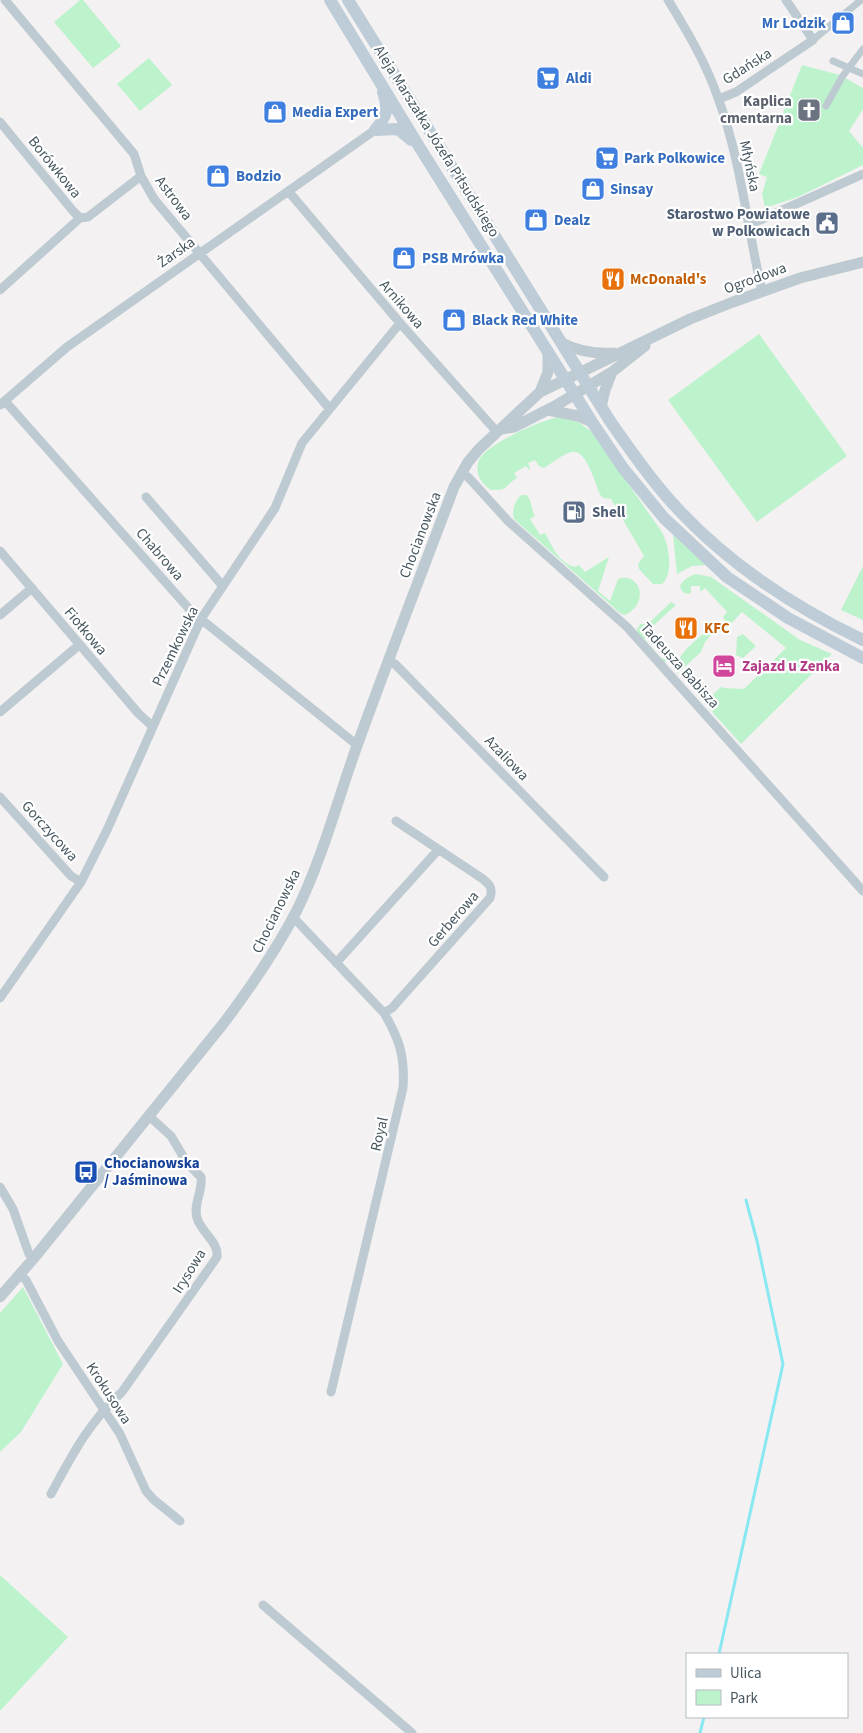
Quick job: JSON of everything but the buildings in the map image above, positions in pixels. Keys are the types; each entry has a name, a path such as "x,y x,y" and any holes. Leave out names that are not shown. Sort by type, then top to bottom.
{"main road":[{"name":"Aleja Marszałka Józefa Piłsudskiego","path":"330,0 564,379 623,468 664,518 716,567 747,592 823,638 863,658"},
{"name":"Aleja Marszałka Józefa Piłsudskiego","path":"348,0 601,407 630,452 667,498 736,562 785,598 863,640"},
{"path":"375,130 385,119 387,108 379,78"},
{"path":"375,130 398,129 420,148"}],"street":[{"name":"Astrowa","path":"5,0 134,154 141,176 154,198 329,408"},
{"name":"Młyńska","path":"668,0 700,56 719,99 732,143 762,291"},
{"path":"786,0 813,40"},
{"name":"Gdańska","path":"719,99 736,92 813,40 861,0"},
{"path":"826,106 849,67 863,49"},
{"path":"833,61 863,74"},
{"name":"Borówkowa","path":"0,122 80,218 88,217 141,176"},
{"name":"Żarska","path":"3,403 67,347 375,130"},
{"path":"748,223 758,221 863,174"},
{"name":"Arnikowa","path":"289,192 400,323 499,431"},
{"path":"0,290 80,218"},
{"name":"Ogrodowa","path":"579,372 696,317 762,291 800,278 863,262"},
{"name":"Przemkowska","path":"0,998 81,882 107,830 201,619 275,508 302,443 400,323"},
{"name":"Ogrodowa","path":"575,394 612,372 660,334"},
{"path":"562,343 573,349 593,354 618,353"},
{"path":"540,392 548,372 548,352"},
{"path":"462,472 479,449 540,392 579,372"},
{"path":"601,407 612,372"},
{"path":"499,431 514,427 575,394"},
{"name":"Chabrowa","path":"3,403 190,611 357,745"},
{"path":"548,410 578,416 592,422"},
{"name":"Chocianowska","path":"2,1292 20,1275 149,1116 248,991 268,962 293,917 312,872 388,661 454,488 462,472"},
{"name":"Tadeusza Babisza","path":"462,472 508,521 626,627 863,891"},
{"path":"146,497 222,585"},
{"name":"Fiołkowa","path":"0,551 138,713 152,726"},
{"path":"0,615 32,588"},
{"path":"0,712 79,645"},
{"name":"Azaliowa","path":"388,661 396,664 604,877"},
{"name":"Gorczycowa","path":"0,797 71,876 81,882"},
{"name":"Gerberowa","path":"384,1013 392,1008 490,898 492,891 490,884 396,821"},
{"path":"336,963 438,850"},
{"name":"Royal","path":"293,917 384,1013 395,1032 404,1061 404,1088 331,1392"},
{"name":"Irysowa","path":"104,1409 122,1392 217,1257 218,1252 197,1218 196,1212 201,1177 187,1163 171,1136 149,1116"},
{"path":"0,1188 9,1200 29,1254 34,1258"},
{"name":"Krokusowa","path":"20,1275 26,1280 58,1341 120,1434 146,1491 152,1499 180,1521"},
{"path":"51,1494 91,1425 104,1409"},
{"path":"263,1605 412,1733"}],"green space":[{"path":"80,0 83,0 121,46 93,68 54,22"},
{"path":"149,58 172,85 140,111 117,84"},
{"path":"802,65 840,75 863,88 863,109 849,131 863,148 863,165 798,197 765,208 762,194 767,177 759,174"},
{"path":"759,334 847,456 757,522 668,400"},
{"path":"559,417 578,422 591,431 662,532 667,544 669,567 666,579 662,584 653,584 639,569 638,564 644,556 611,499 601,496 590,469 582,456 577,453 572,452 565,455 544,468 539,466 535,460 528,463 529,470 526,466 514,473 517,478 501,490 491,490 481,481 477,469 479,460 492,447 541,422"},
{"path":"521,495 529,497 535,516 530,519 540,535 545,533 560,558 569,565 575,567 579,565 585,572 609,557 598,591 610,601 618,579 632,579 636,583 640,596 638,603 633,609 625,615 620,613 514,519 514,506"},
{"path":"673,535 706,565 692,566 677,574"},
{"path":"863,566 863,620 841,610"},
{"path":"696,574 711,577 800,640 832,654 741,744 704,703 722,686 723,688 744,689 786,648 742,612 726,629 711,635 705,642 701,652 677,674 676,667 678,661 689,647 715,624 720,627 726,622 723,617 727,612 705,588 700,592 700,586 691,586 691,593 689,594 681,590 680,586 683,582"},
{"path":"671,602 676,605 653,626 653,631 644,639 662,659 669,654 669,659 664,663 637,633 637,629 641,624 648,624"},
{"path":"743,634 756,646 743,658 736,655 737,637"},
{"path":"23,1287 63,1364 21,1432 0,1452 0,1313"},
{"path":"0,1575 68,1637 0,1711"}],"waterway":[{"path":"719,1653 783,1364 757,1241 746,1200"},
{"path":"700,1733 704,1718"}],"place":[{"name":"Mr Lodzik","path":"843,23"},
{"name":"Aldi","path":"548,78"},
{"name":"Kaplica cmentarna","path":"809,110"},
{"name":"Media Expert","path":"275,112"},
{"name":"Park Polkowice","path":"607,158"},
{"name":"Bodzio","path":"218,176"},
{"name":"Sinsay","path":"593,189"},
{"name":"Dealz","path":"536,220"},
{"name":"Starostwo Powiatowe w Polkowicach","path":"827,223"},
{"name":"PSB Mrówka","path":"404,258"},
{"name":"McDonald's","path":"613,279"},
{"name":"Black Red White","path":"454,320"},
{"name":"Shell","path":"574,512"},
{"name":"KFC","path":"686,628"},
{"name":"Zajazd u Zenka","path":"724,666"},
{"name":"Chocianowska / Jaśminowa","path":"86,1172"}]}
